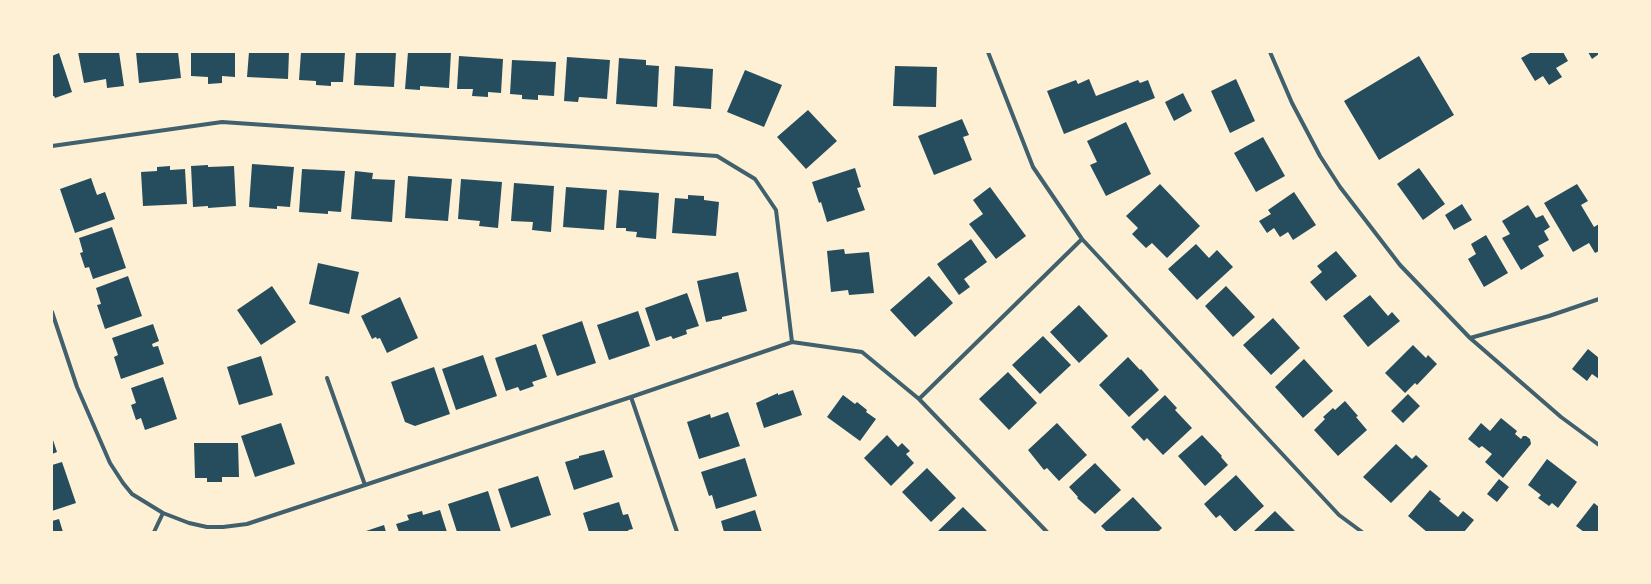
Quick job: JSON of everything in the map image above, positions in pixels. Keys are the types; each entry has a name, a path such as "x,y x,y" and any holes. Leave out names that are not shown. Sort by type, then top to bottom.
{"street":[{"path":"988,52 1033,167 1082,239 1339,515 1362,532"},
{"path":"1270,52 1306,132 1340,187 1400,265 1470,338 1561,417 1599,445"},
{"path":"52,146 222,122 717,156 755,179 776,210 792,342"},
{"path":"919,399 1082,239"},
{"path":"1470,338 1549,316 1599,299"},
{"path":"52,312 77,387 110,463 123,483 132,494 163,513 189,523 207,527 247,524 792,342 862,352 919,399 1047,532"},
{"path":"327,378 365,485"},
{"path":"631,397 677,532"},
{"path":"154,532 163,513"}],"building":[{"path":"78,52 119,52 124,86 107,88 106,79 84,83"},
{"path":"136,52 178,52 181,78 139,83"},
{"path":"191,52 235,52 235,77 222,76 222,83 208,84 208,77 191,76"},
{"path":"249,52 289,52 288,79 247,77"},
{"path":"301,52 345,52 343,82 331,82 331,86 316,85 316,81 299,80"},
{"path":"356,52 396,52 394,87 354,85"},
{"path":"408,52 451,52 449,88 420,86 420,90 405,89"},
{"path":"1532,52 1563,52 1568,61 1556,68 1562,77 1549,85 1543,76 1535,81 1521,58"},
{"path":"1588,52 1599,52 1599,54 1592,59"},
{"path":"59,53 72,92 55,98 52,96 52,56"},
{"path":"459,56 503,59 501,93 488,92 488,97 472,96 473,89 457,89"},
{"path":"1419,56 1454,115 1379,160 1344,101"},
{"path":"567,57 610,60 607,99 579,97 578,102 564,101"},
{"path":"619,58 646,60 646,65 659,66 657,107 616,104"},
{"path":"512,60 556,62 554,96 538,95 538,100 522,99 522,95 510,94"},
{"path":"675,66 713,69 711,109 673,106"},
{"path":"895,66 937,67 936,107 893,106"},
{"path":"745,70 782,85 764,127 727,112"},
{"path":"1089,79 1096,96 1138,80 1140,83 1148,80 1155,98 1064,134 1047,91 1076,80 1078,84"},
{"path":"1236,79 1255,121 1230,133 1211,91"},
{"path":"1183,93 1192,111 1174,121 1165,102"},
{"path":"808,110 837,141 806,169 777,137"},
{"path":"962,119 969,135 963,137 972,160 934,175 918,136"},
{"path":"1126,122 1151,174 1106,196 1090,165 1097,162 1087,141"},
{"path":"1263,137 1285,176 1256,192 1234,153"},
{"path":"252,164 294,167 290,207 277,206 277,209 249,207"},
{"path":"208,165 208,167 234,166 236,206 208,208 208,206 193,207 191,166"},
{"path":"170,166 170,170 185,169 187,204 143,206 141,172 157,171 157,167"},
{"path":"855,168 861,187 857,188 865,210 827,222 821,202 819,203 812,182"},
{"path":"1419,168 1445,204 1423,220 1397,184"},
{"path":"302,169 345,171 341,212 328,211 328,214 299,212"},
{"path":"355,171 373,173 372,179 395,180 392,222 351,219"},
{"path":"408,176 452,179 448,221 405,218"},
{"path":"91,178 97,195 105,192 115,219 75,233 60,189"},
{"path":"461,179 502,182 498,228 479,226 480,221 458,219"},
{"path":"514,183 554,186 551,232 532,230 533,222 511,221"},
{"path":"1160,184 1200,226 1167,258 1152,243 1146,248 1132,234 1138,228 1126,216"},
{"path":"1577,184 1588,201 1581,205 1594,227 1599,224 1599,251 1595,253 1589,243 1573,252 1544,203"},
{"path":"566,187 607,190 604,230 563,227"},
{"path":"990,187 1026,236 996,259 969,224 983,214 973,200"},
{"path":"619,190 659,193 656,239 636,237 637,232 626,231 626,228 616,228"},
{"path":"1294,192 1316,225 1293,240 1288,232 1280,237 1274,228 1267,233 1259,221 1271,214 1268,210"},
{"path":"688,195 704,196 704,200 719,202 716,236 672,233 675,198 688,199"},
{"path":"1462,204 1472,220 1454,230 1445,215"},
{"path":"1528,205 1536,218 1543,215 1550,227 1544,231 1549,240 1538,246 1544,256 1521,270 1502,238 1510,234 1502,221"},
{"path":"112,227 126,268 93,279 89,267 85,268 80,253 83,252 79,238"},
{"path":"1486,235 1508,273 1484,287 1468,259 1476,254 1471,244"},
{"path":"971,239 987,262 964,279 970,287 959,295 937,264"},
{"path":"1196,244 1209,258 1217,250 1233,267 1197,300 1168,269"},
{"path":"844,249 845,254 869,252 874,293 849,295 848,290 831,292 827,251"},
{"path":"1336,251 1357,276 1326,301 1310,282 1322,272 1317,266"},
{"path":"318,263 359,272 349,314 309,304"},
{"path":"738,272 747,311 722,317 722,319 706,322 697,281"},
{"path":"128,276 142,316 105,329 97,305 101,304 96,288"},
{"path":"929,276 953,303 915,337 890,310"},
{"path":"272,286 296,322 261,345 237,310"},
{"path":"1226,286 1255,317 1233,337 1205,306"},
{"path":"687,293 699,326 686,330 687,334 673,339 671,336 656,341 645,308"},
{"path":"1370,295 1388,316 1392,312 1400,321 1368,347 1343,316"},
{"path":"400,297 418,338 387,353 380,338 377,339 376,337 372,339 361,316"},
{"path":"1079,305 1108,336 1079,363 1050,332"},
{"path":"638,311 650,346 609,360 597,325"},
{"path":"1273,318 1300,348 1271,375 1243,345"},
{"path":"582,321 596,363 557,376 542,335"},
{"path":"153,324 159,341 152,344 153,347 158,346 164,364 121,379 114,357 118,355 112,338"},
{"path":"1043,336 1071,365 1040,394 1012,365"},
{"path":"536,344 547,377 532,382 534,386 520,391 518,387 506,391 495,358"},
{"path":"1413,345 1426,358 1428,355 1437,364 1417,385 1415,383 1405,393 1385,373"},
{"path":"1588,349 1599,358 1599,379 1592,374 1587,381 1572,369"},
{"path":"483,355 497,396 456,410 442,369"},
{"path":"261,356 273,395 239,405 227,367"},
{"path":"1128,357 1140,370 1141,369 1159,390 1129,417 1099,385"},
{"path":"1304,359 1333,391 1303,418 1275,387"},
{"path":"434,367 450,414 415,426 405,422 391,382"},
{"path":"1008,372 1037,403 1009,430 979,399"},
{"path":"163,377 177,419 145,430 141,418 136,420 131,405 136,403 131,388"},
{"path":"793,390 802,415 764,428 756,403 778,393 778,395"},
{"path":"1408,394 1420,406 1403,423 1391,411"},
{"path":"843,395 855,404 857,402 867,410 866,412 876,419 860,441 827,417"},
{"path":"1165,395 1177,408 1175,410 1192,428 1163,455 1147,438 1144,441 1131,427"},
{"path":"1345,401 1358,416 1356,417 1367,430 1338,456 1314,430 1325,419 1323,417 1333,408 1335,410"},
{"path":"728,412 740,446 699,459 687,422 710,414 711,418"},
{"path":"1501,418 1517,431 1515,434 1521,439 1523,436 1526,436 1530,439 1531,444 1503,478 1485,462 1492,454 1482,446 1479,448 1468,439 1481,423 1490,431"},
{"path":"281,423 295,464 255,477 241,436"},
{"path":"1057,423 1087,455 1059,481 1047,468 1044,470 1028,450"},
{"path":"887,435 898,447 902,443 910,451 906,454 914,463 891,486 864,458"},
{"path":"1202,435 1222,456 1221,457 1228,465 1205,486 1178,456"},
{"path":"52,437 57,452 52,454"},
{"path":"194,443 238,443 239,477 222,477 222,482 207,482 207,478 195,478"},
{"path":"1396,444 1412,459 1416,455 1428,466 1391,503 1363,477"},
{"path":"604,450 613,477 574,490 565,462 579,458 579,456"},
{"path":"745,458 757,496 716,509 712,495 709,496 701,472"},
{"path":"1547,459 1577,482 1558,508 1552,503 1549,506 1538,498 1541,495 1528,485"},
{"path":"62,462 76,503 52,511 52,465"},
{"path":"1095,463 1121,490 1095,514 1077,498 1078,497 1069,487"},
{"path":"927,468 956,498 931,522 902,492"},
{"path":"1236,475 1264,506 1235,532 1220,515 1216,518 1204,504"},
{"path":"538,476 551,515 511,528 498,489"},
{"path":"1499,479 1509,487 1497,502 1487,494"},
{"path":"1430,490 1441,499 1439,501 1458,517 1463,511 1474,520 1464,532 1427,532 1408,516"},
{"path":"488,491 501,532 457,532 448,504"},
{"path":"1133,497 1162,528 1158,532 1107,532 1101,526"},
{"path":"619,502 623,515 628,514 633,529 628,530 629,532 589,532 583,513"},
{"path":"1594,503 1599,507 1599,532 1584,532 1576,526"},
{"path":"963,507 987,531 937,532"},
{"path":"440,510 447,532 399,532 396,524 409,520 407,515 422,511 423,515"},
{"path":"755,510 762,532 724,532 721,521"},
{"path":"1275,511 1296,532 1253,532"},
{"path":"59,519 63,532 52,532 52,521"},
{"path":"384,525 386,532 363,532"}]}
